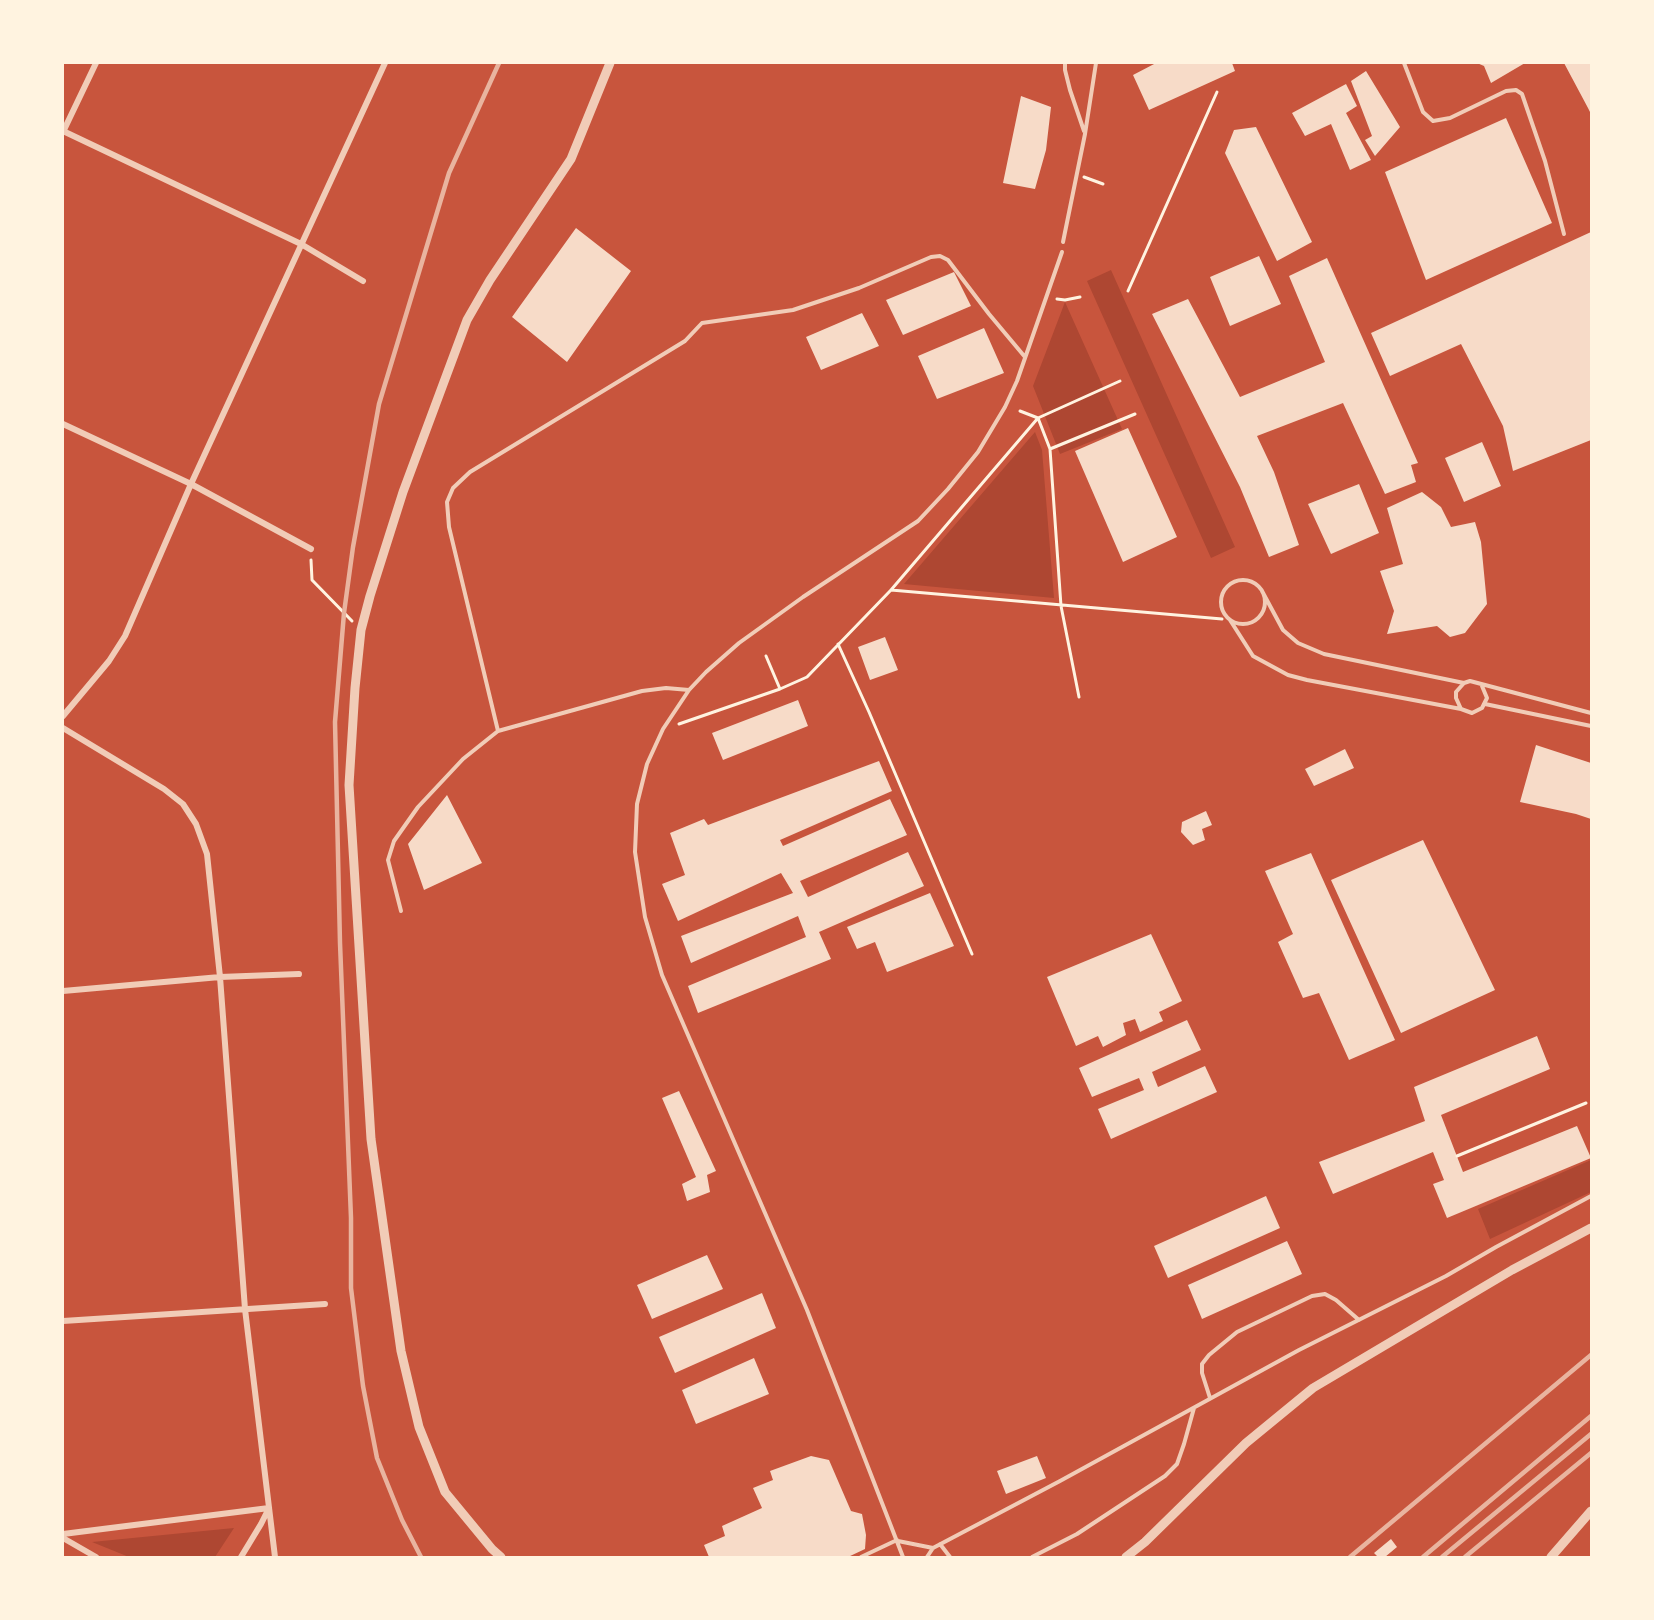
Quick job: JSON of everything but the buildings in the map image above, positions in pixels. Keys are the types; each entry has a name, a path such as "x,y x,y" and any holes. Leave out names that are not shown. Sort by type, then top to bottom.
{"street":[{"path":"96,63 63,132 301,244 363,281"},
{"path":"63,716 109,661 125,636 191,484 385,63"},
{"path":"501,1557 446,1492 419,1427 401,1351 371,1139 349,785 355,688 361,630 370,596 403,492 467,320 490,280 571,159 610,63"},
{"path":"63,424 191,484 311,549"},
{"path":"63,728 164,789 183,804 196,824 207,854 220,977 245,1309 274,1557"},
{"path":"63,991 220,977 299,974"},
{"path":"1125,1557 1145,1542 1246,1443 1313,1388 1502,1276 1591,1228"},
{"path":"63,1322 325,1304"},
{"path":"63,1536 269,1508"},
{"path":"241,1557 269,1508"},
{"path":"1551,1557 1591,1511"},
{"path":"63,1536 96,1557"}],"lane":[{"path":"1065,63 1070,90 1085,134"},
{"path":"1063,243 1085,134 1096,63"},
{"path":"1404,63 1423,112 1433,121 1450,118 1506,91 1515,90 1522,94 1545,161 1564,234"},
{"path":"903,1557 807,1310 662,975 645,917 635,852 637,804 647,764 663,729 689,690 706,672 739,643 818,586 918,521 955,480 994,428 1017,381 1062,252"},
{"path":"498,731 449,527 447,502 453,488 470,472 685,340 702,323 792,310 859,288 931,257 940,256 948,260 1025,357"},
{"path":"1246,581 1253,583 1262,591 1283,630 1298,643 1324,654 1464,683 1476,682 1486,691 1485,704 1472,713 1287,675 1253,656 1225,615 1221,601 1232,583 1246,581"},
{"path":"1230,620 1244,624 1257,619 1264,606 1262,591"},
{"path":"1461,709 1457,704 1456,692 1464,683"},
{"path":"1482,686 1591,713"},
{"path":"401,911 388,860 394,841 418,807 463,759 498,731 642,691 666,688 689,690"},
{"path":"1485,704 1591,726"},
{"path":"927,1557 933,1548 940,1544 1210,1398 1446,1276 1591,1196"},
{"path":"1210,1398 1202,1373 1202,1364 1209,1355 1237,1332 1312,1296 1325,1294 1336,1299 1359,1320"},
{"path":"1032,1557 1077,1534 1165,1476 1177,1464 1194,1407"},
{"path":"861,1557 897,1540 933,1548"},
{"path":"940,1544 950,1557"}],"path":[{"path":"1128,291 1217,92"},
{"path":"1077,174 1103,184"},
{"path":"1046,297 1065,300 1080,297"},
{"path":"663,729 780,689 807,676 891,590 1038,418 1119,381"},
{"path":"1020,411 1038,418 1050,449 1061,606 1079,697"},
{"path":"1050,449 1135,414"},
{"path":"311,549 312,580 361,630"},
{"path":"891,590 1230,620"},
{"path":"838,644 972,954"},
{"path":"766,656 780,689"},
{"path":"1457,1156 1586,1103"}],"shaded area":[{"path":"1111,270 1235,547 1211,558 1087,281"},
{"path":"1065,302 1122,429 1060,454 1033,386"},
{"path":"1035,432 1042,450 1054,598 904,584"},
{"path":"1591,1160 1591,1192 1490,1239 1478,1209"},
{"path":"234,1528 215,1557 129,1557 92,1542"}],"railway":[{"path":"421,1557 402,1520 377,1458 363,1386 351,1288 351,1218 340,943 335,722 344,613 353,547 379,404 449,173 499,63"},
{"path":"1350,1557 1591,1355"},
{"path":"1423,1557 1591,1416"},
{"path":"1442,1557 1591,1434"},
{"path":"1465,1557 1591,1453"}]}
